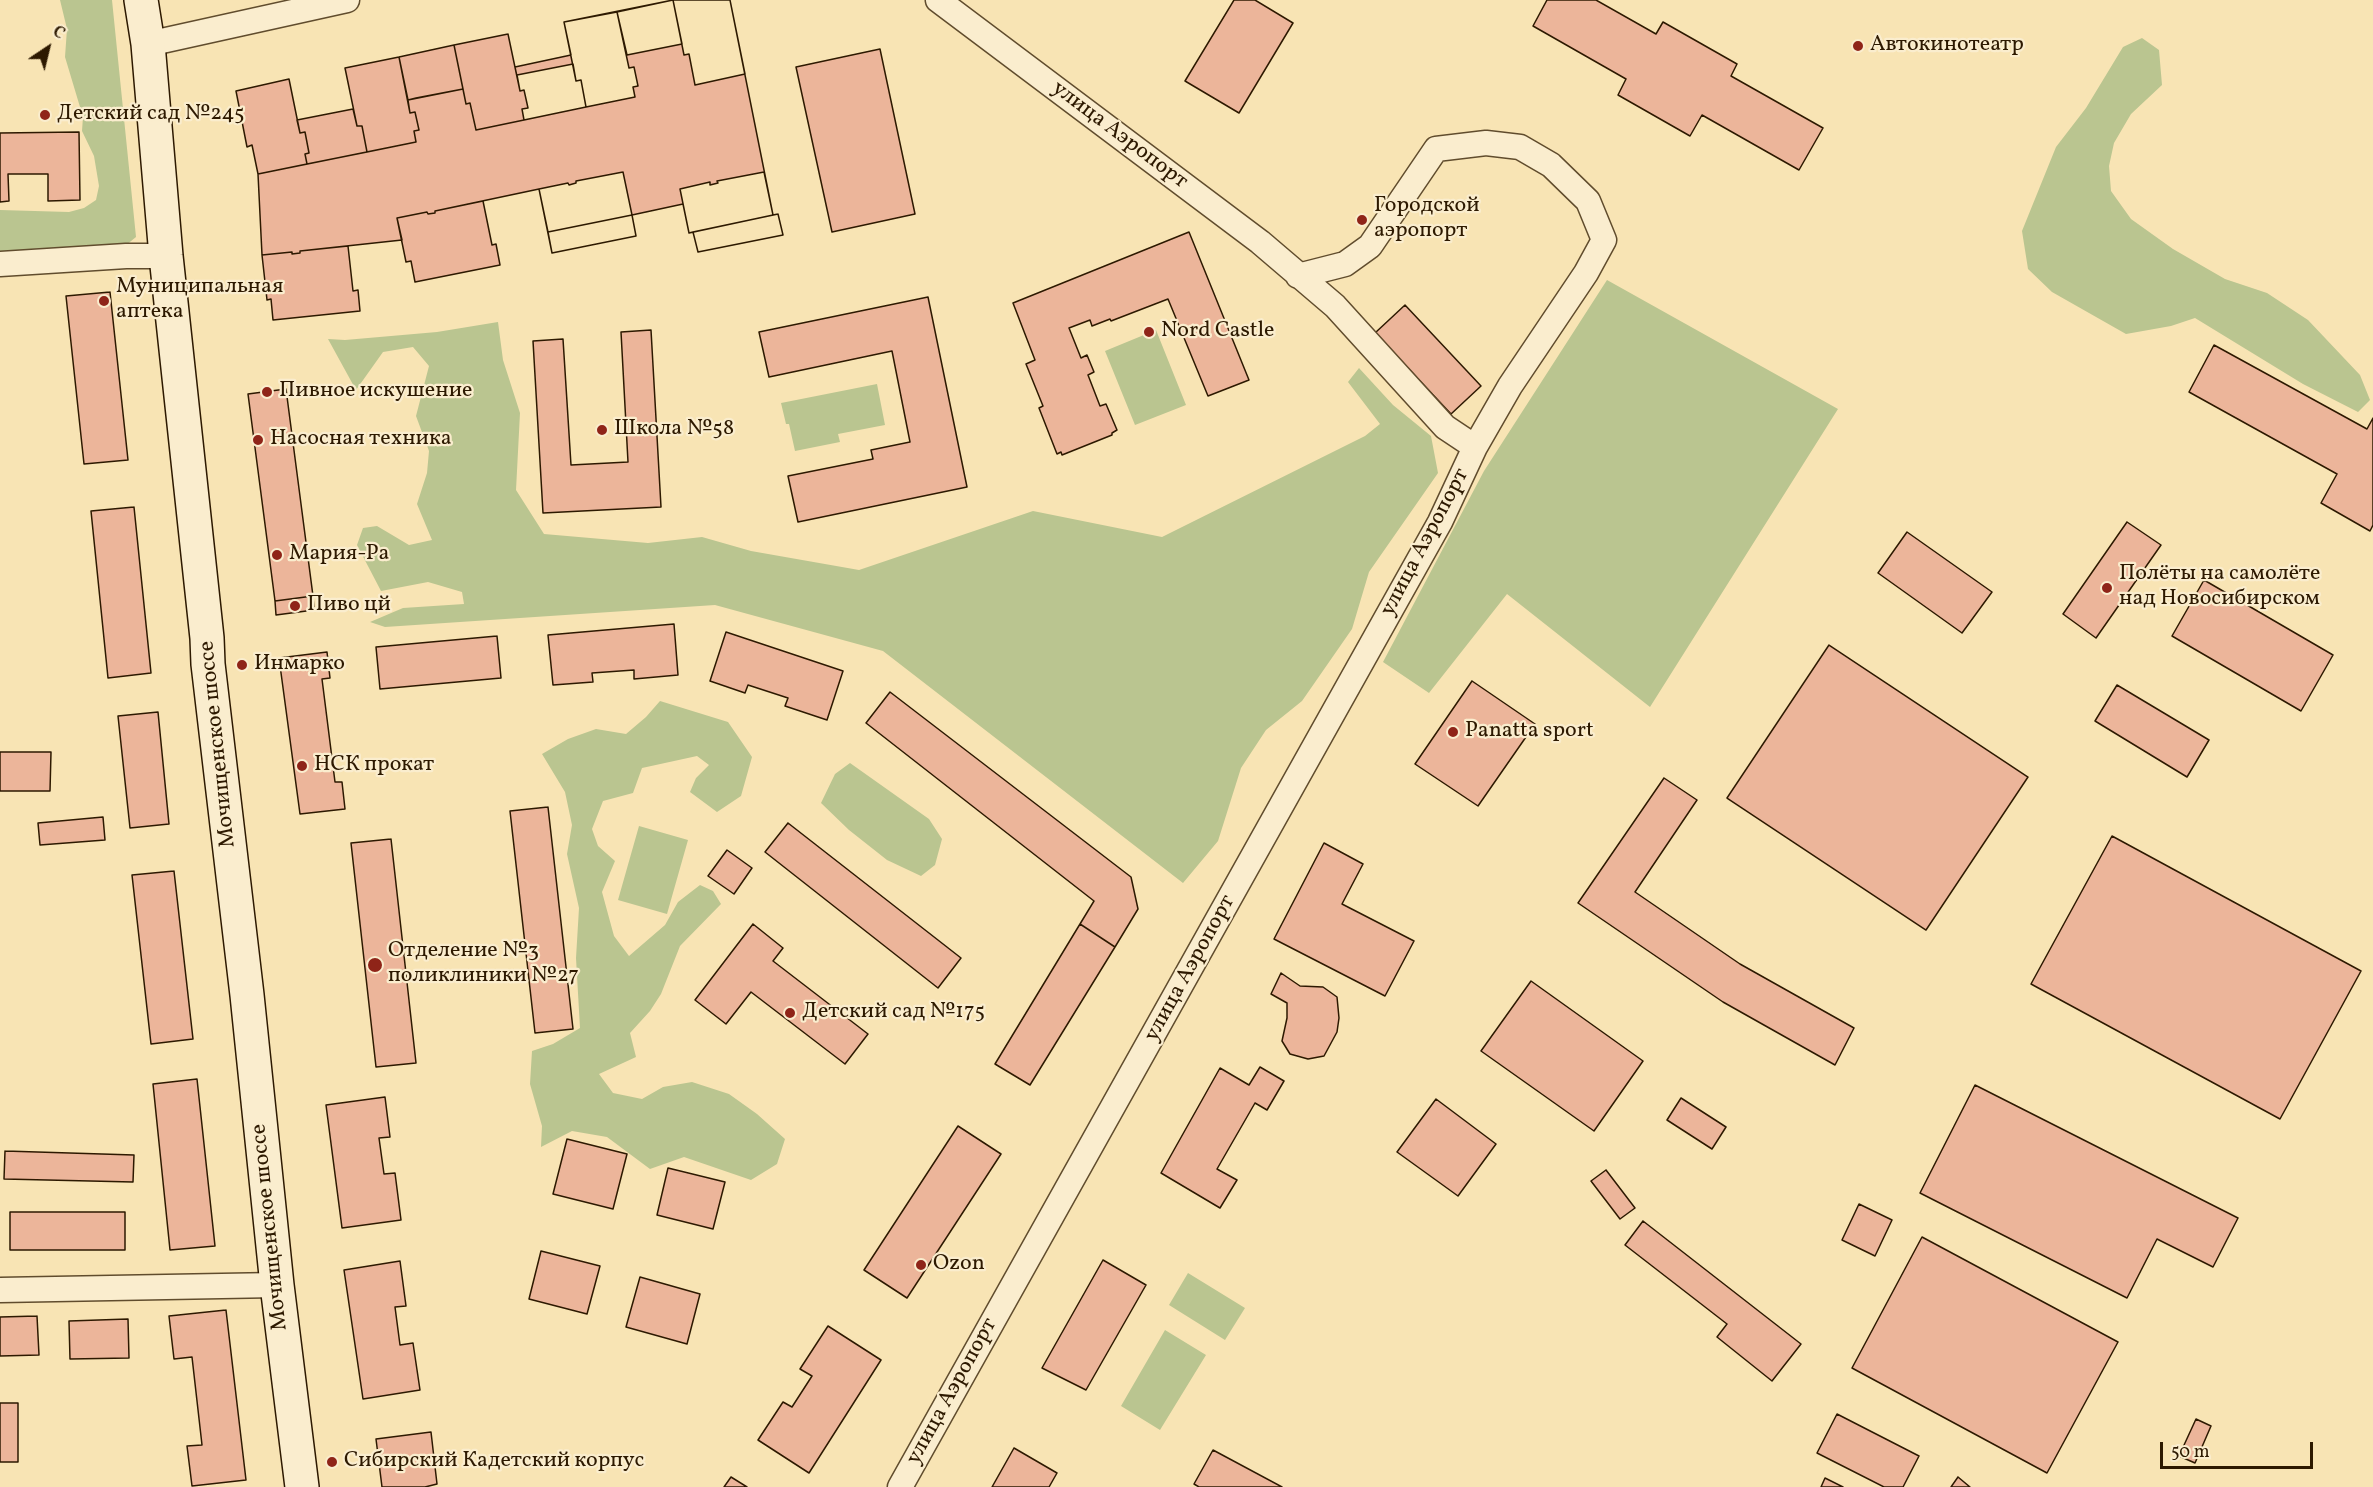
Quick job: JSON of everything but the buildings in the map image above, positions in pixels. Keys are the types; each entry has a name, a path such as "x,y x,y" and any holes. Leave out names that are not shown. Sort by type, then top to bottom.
{"main road":[{"name":"Мочищенское шоссе","path":"141,0 148,44 166,256 208,664 247,995 277,1285 302,1487"}],"street":[{"path":"148,44 347,0"},
{"name":"улица Аэропорт","path":"938,0 1260,242 1335,306 1445,427 1475,447"},
{"name":"улица Аэропорт","path":"900,1487 1434,532 1475,447 1510,386 1586,273 1604,240 1588,201 1551,165 1520,147 1486,143 1436,149 1370,246 1345,264 1298,276"},
{"path":"0,264 126,256 166,256"},
{"path":"0,1290 277,1285"}],"green space":[{"path":"60,0 112,0 136,237 125,246 97,253 69,247 55,247 28,257 0,254 0,210 69,212 84,208 96,200 99,186 94,156 82,131 83,117 65,57 67,29"},
{"path":"2142,38 2159,50 2162,85 2131,114 2114,143 2109,166 2111,191 2131,219 2173,249 2225,279 2267,293 2308,320 2360,375 2370,400 2358,412 2303,384 2195,318 2171,326 2126,334 2052,292 2028,269 2022,231 2056,147 2086,108 2123,47"},
{"path":"1607,280 1838,409 1650,707 1507,594 1429,693 1383,662 1484,471"},
{"path":"498,322 503,360 520,413 516,490 544,534 648,543 702,537 751,551 859,570 1033,511 1162,537 1365,436 1380,424 1348,382 1359,368 1393,405 1431,436 1438,473 1369,572 1352,629 1302,701 1266,730 1241,768 1218,841 1183,883 883,651 715,605 385,627 370,622 403,608 464,604 462,592 428,582 381,591 357,545 363,528 377,526 409,545 432,540 417,504 427,473 429,451 416,416 429,366 413,347 383,352 356,390 328,339 345,340 437,332"},
{"path":"1156,330 1186,405 1135,425 1105,351"},
{"path":"877,384 885,425 838,434 840,442 795,451 781,403"},
{"path":"660,701 728,722 752,757 741,796 717,812 690,792 696,778 709,765 697,756 642,768 633,793 603,801 592,829 598,846 615,861 602,892 614,936 629,956 665,925 678,902 700,885 713,891 721,904 680,946 661,994 650,1011 630,1033 636,1057 599,1074 613,1093 642,1099 663,1087 692,1082 729,1094 757,1114 785,1139 777,1164 751,1180 684,1157 650,1169 607,1137 572,1131 541,1147 542,1126 530,1084 532,1051 553,1044 580,1028 576,958 579,908 567,854 572,825 565,792 542,754 568,739 596,729 626,734"},
{"path":"850,763 929,819 942,839 935,865 921,876 887,860 849,830 821,803 835,774"},
{"path":"639,826 688,840 667,914 618,900"},
{"path":"1188,1273 1245,1308 1225,1340 1169,1305"},
{"path":"1165,1330 1206,1355 1160,1430 1121,1406"}],"place":[{"name":"Автокинотеатр","path":"1858,46"},
{"name":"Детский сад №245","path":"45,115"},
{"name":"Городской аэропорт","path":"1362,220"},
{"name":"Муниципальная аптека","path":"104,301"},
{"name":"Nord Castle","path":"1149,332"},
{"name":"Пивное искушение","path":"267,392"},
{"name":"Школа №58","path":"602,430"},
{"name":"Насосная техника","path":"258,440"},
{"name":"Мария-Ра","path":"277,555"},
{"name":"Полёты на самолёте над Новосибирском","path":"2107,588"},
{"name":"Пиво цй","path":"295,606"},
{"name":"Инмарко","path":"242,665"},
{"name":"Panatta sport","path":"1453,732"},
{"name":"НСК прокат","path":"302,766"},
{"name":"Отделение №3 поликлиники №27","path":"375,965"},
{"name":"Детский сад №175","path":"790,1013"},
{"name":"Ozon","path":"921,1265"},
{"name":"Сибирский Кадетский корпус","path":"332,1462"}]}
